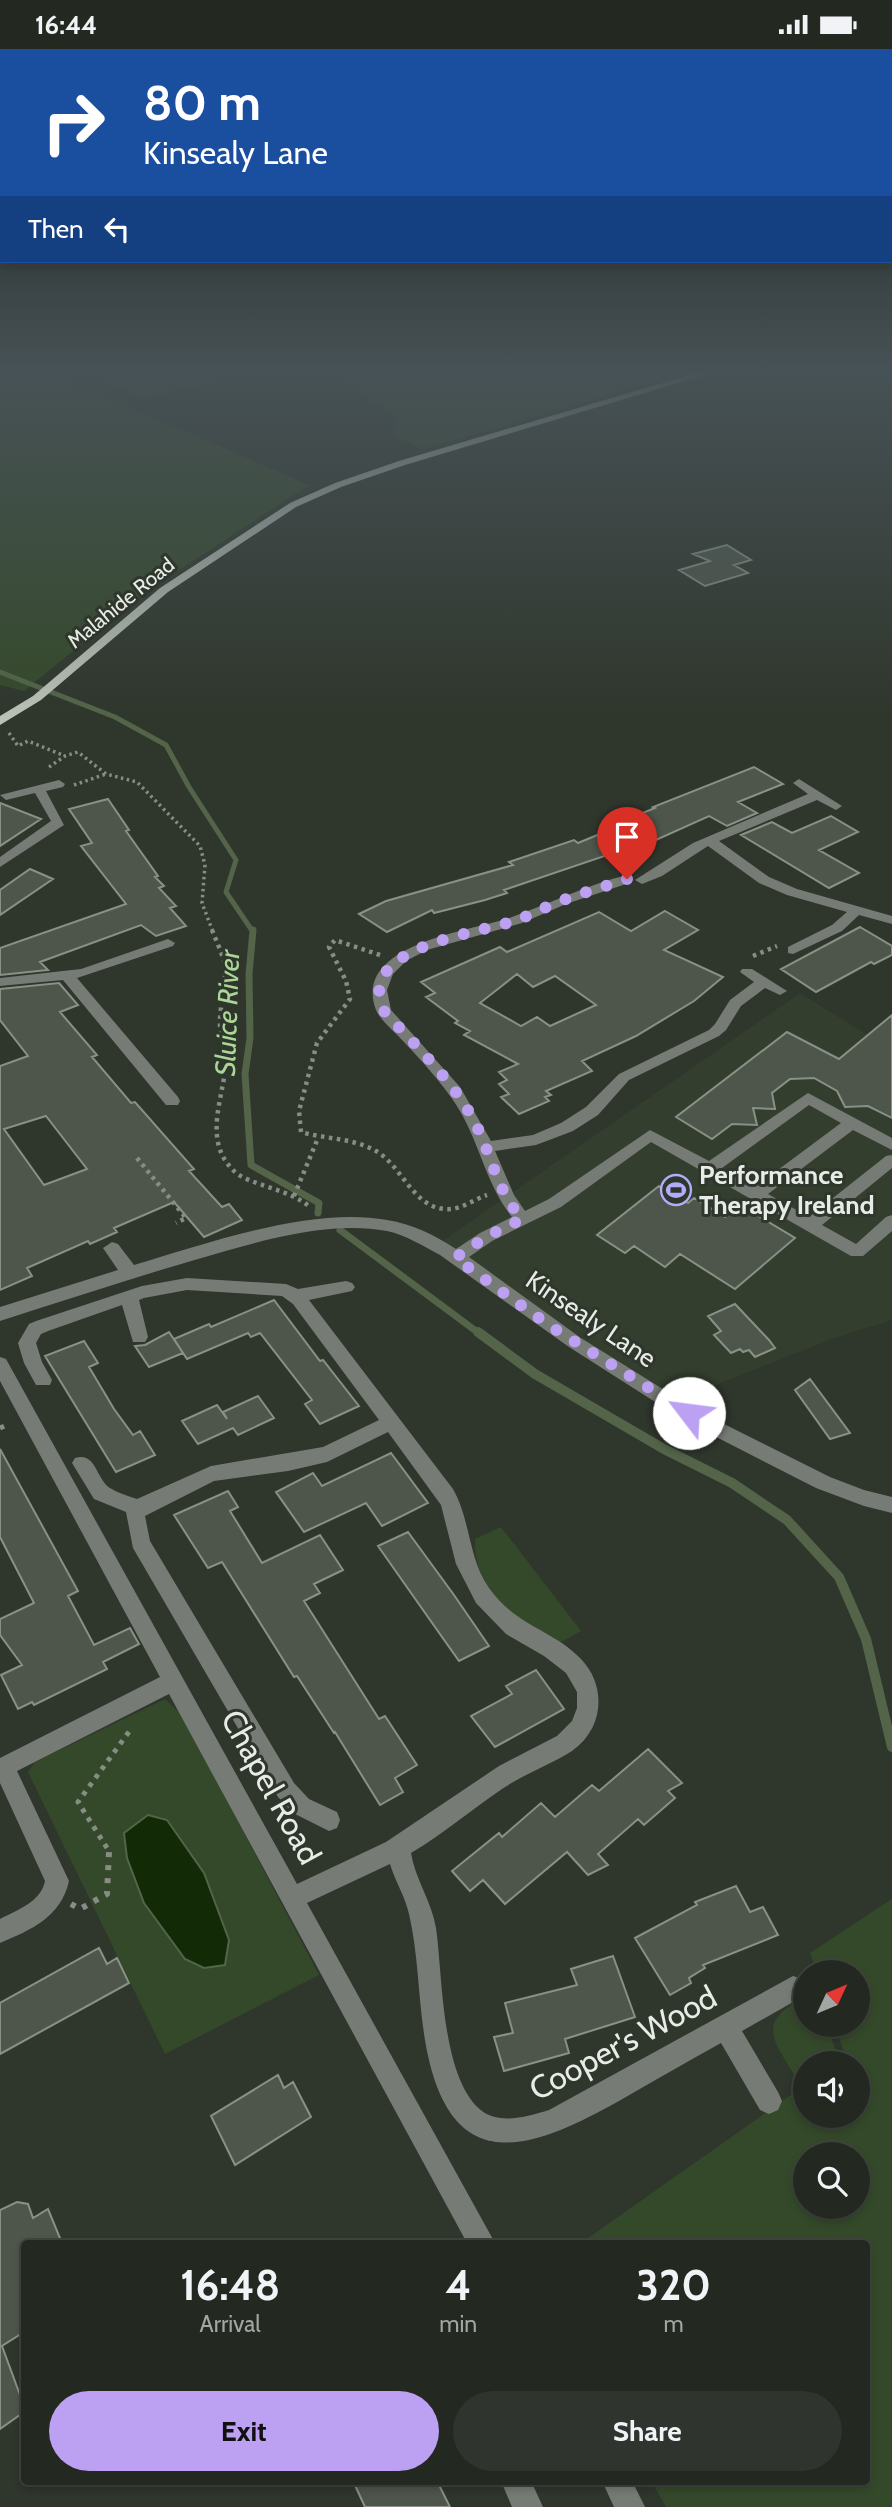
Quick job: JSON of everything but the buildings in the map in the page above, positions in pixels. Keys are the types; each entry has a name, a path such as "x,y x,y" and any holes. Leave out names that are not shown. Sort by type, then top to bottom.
{"main road":[{"name":"Malahide Road","path":"0,721 37,698 163,590 293,505 332,488"}],"street":[{"path":"799,783 836,806"},
{"path":"6,796 59,784"},
{"path":"0,863 57,825 38,789"},
{"path":"522,1219 501,1192 486,1147 455,1091 384,1011 379,999 380,983 398,961 431,943 512,922 563,899 635,880 710,841 817,795"},
{"path":"710,841 764,880 792,893 892,920"},
{"path":"601,889 617,903"},
{"path":"793,950 844,923 852,917 855,909"},
{"path":"0,982 34,977 68,977 168,943"},
{"path":"747,972 780,991"},
{"path":"68,977 172,1101"},
{"path":"486,1147 536,1140 567,1127 592,1111 624,1077 714,1033 721,1027 735,1003 764,982"},
{"path":"711,1168 808,1098 892,1145"},
{"path":"757,1195 852,1123"},
{"path":"455,1258 486,1237 555,1203 650,1135 857,1252 892,1221"},
{"path":"810,1225 892,1160"},
{"name":"Kinsealy Lane","path":"0,1314 130,1272 280,1230 341,1223 388,1225 419,1237 455,1258 550,1326 668,1402 801,1472 852,1494 892,1505"},
{"path":"112,1248 130,1272"},
{"path":"43,1380 33,1363 27,1343 34,1329 129,1296 187,1284 279,1288 296,1296 454,1508 464,1558 480,1591 503,1619 529,1637 560,1652 582,1675 589,1705 576,1734 561,1745 523,1763 398,1847 292,1898"},
{"path":"296,1296 346,1287"},
{"path":"129,1296 139,1337"},
{"name":"Chapel Road","path":"0,1364 479,2240"},
{"path":"330,1820 301,1806 286,1790 140,1542 135,1513 162,1496 211,1474 308,1459 340,1448 392,1422"},
{"path":"82,1463 101,1493 139,1509"},
{"path":"0,1931 47,1906 56,1895 57,1881 2,1763 172,1682"},
{"name":"Cooper's Wood","path":"398,1847 398,1862 407,1875 420,1908 436,2040 444,2075 455,2097 473,2119 491,2130 513,2131 538,2127 567,2116 793,1988"},
{"path":"726,2028 769,2101"},
{"path":"517,2485 528,2507"},
{"path":"618,2485 631,2507"}],"path":[{"path":"18,746 28,741 65,756"},
{"path":"46,769 65,756 78,752 106,774 137,782 200,846 205,865 202,903 224,962 220,1027 226,1050 225,1075 215,1126 217,1140 226,1161 236,1173 294,1195 311,1209 316,1225"},
{"path":"59,784 74,785 106,774"},
{"path":"398,961 335,940 329,947 346,981 351,999 340,1017 317,1043 299,1111 301,1132 318,1138 336,1137 378,1152 386,1157 414,1192 440,1209 455,1209 471,1199 501,1192"},
{"path":"294,1195 318,1138"},
{"path":"137,1159 186,1218 176,1223"},
{"path":"0,1428 7,1425"},
{"path":"56,1895 80,1909 107,1894 109,1852 78,1802 139,1719"}],"shaded area":[{"path":"0,488 305,488 147,591 24,691 0,685"},
{"path":"800,993 892,1050 892,1320 835,1338 675,1401 441,1242"},
{"path":"501,1527 581,1631 559,1643 514,1614 490,1590 477,1559 475,1539"},
{"path":"165,1699 182,1715 319,1975 165,2054 28,1772 35,1762"},
{"path":"148,1815 167,1820 204,1873 229,1940 225,1965 204,1968 185,1959 144,1903 127,1858 124,1833"},
{"path":"892,1899 892,2507 666,2507 654,2485 870,2485 870,2240 585,2240 793,2093 793,2128 870,2128 870,2051 843,2051 839,2037 870,2037 870,1960 813,1960 810,1953"},
{"path":"793,2004 793,2037 831,2037 836,2051 793,2051 793,2073 773,2034 779,2016"}],"waterway":[{"name":"Sluice River","path":"0,672 115,717 166,745 189,787 236,860 226,892 253,932"},
{"name":"Sluice River","path":"253,932 249,974 250,1038 245,1074 251,1165 319,1203 318,1213"},
{"name":"Sluice River","path":"340,1230 480,1334"},
{"name":"Sluice River","path":"478,1332 535,1374 664,1449 732,1483 787,1520 839,1577 866,1639 892,1747"}],"place":[{"name":"Performance Therapy Ireland","path":"676,1190"}],"route":[{"path":"627,879 563,899 512,922 443,939 410,953 392,965 387,972 380,983 379,999 384,1011 455,1091 473,1119 486,1147 503,1196 522,1219 486,1237 455,1258 550,1326 689,1413"}]}
